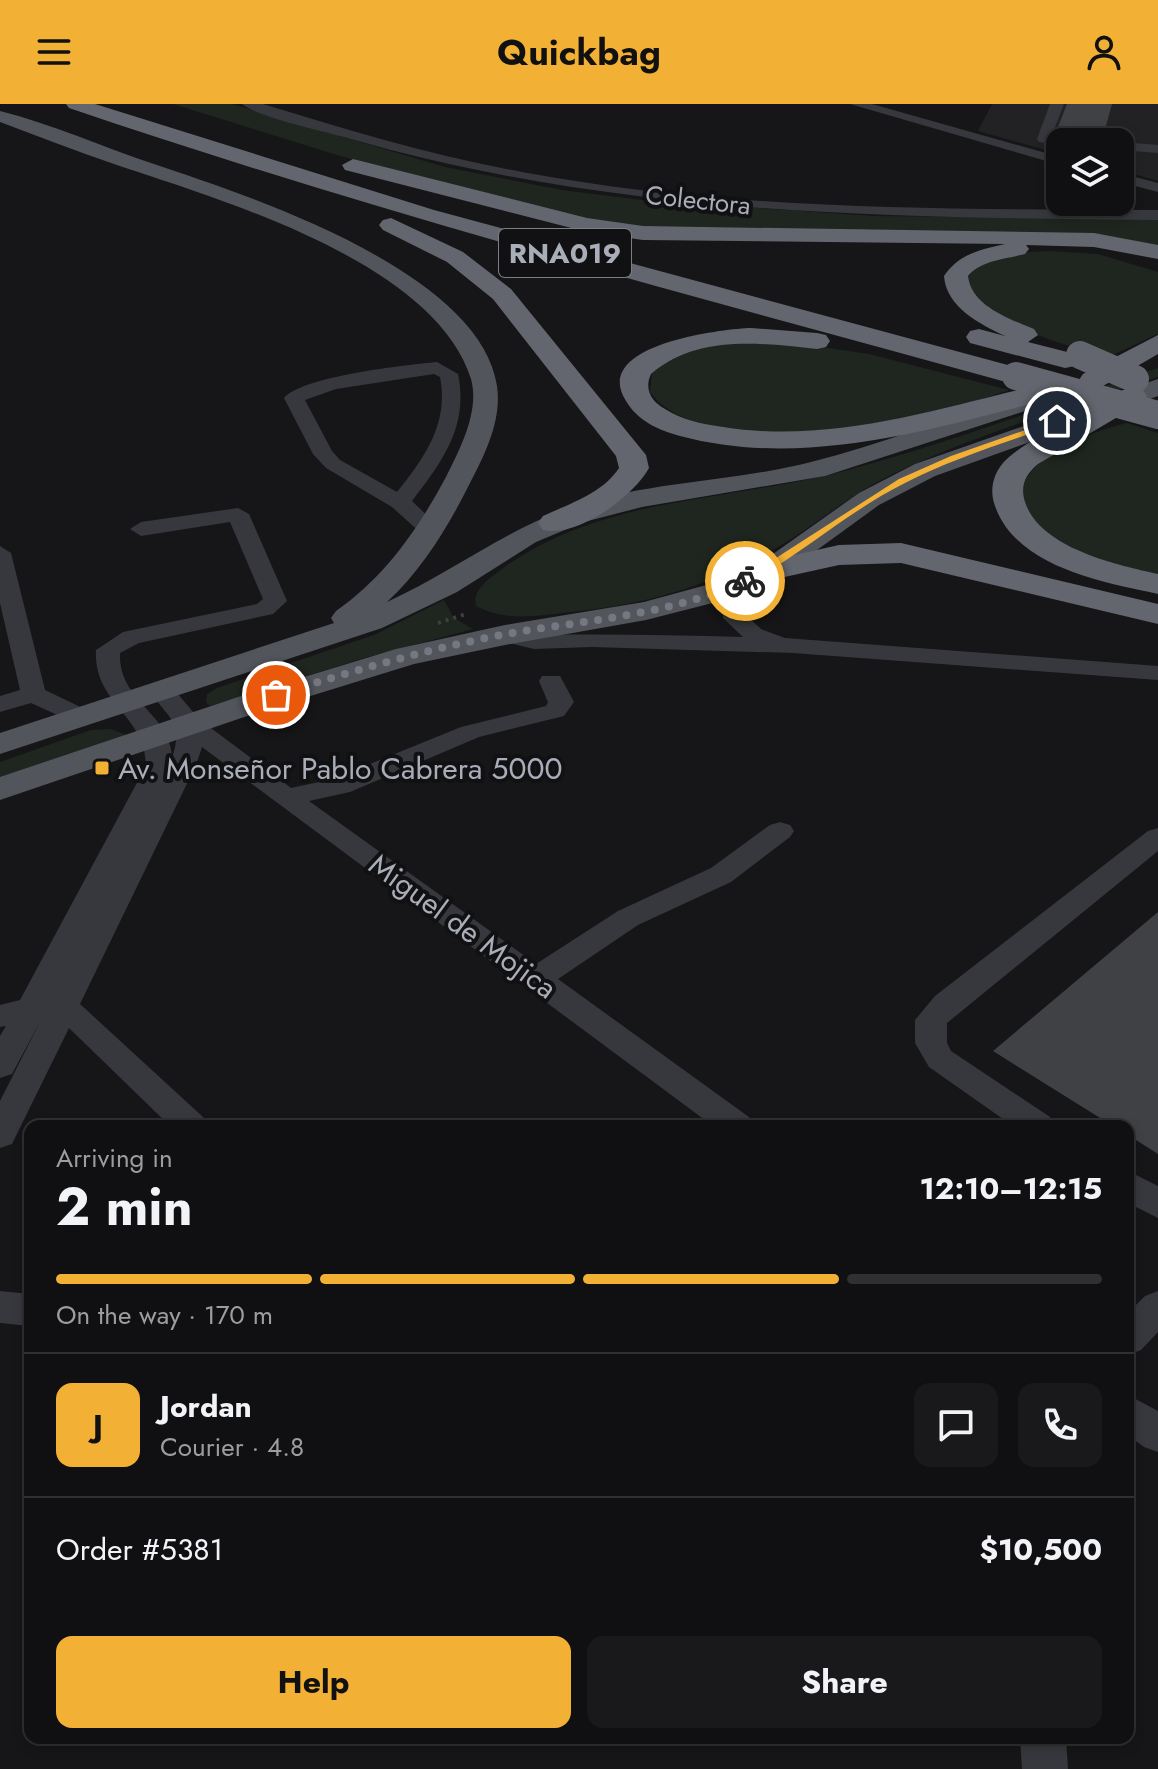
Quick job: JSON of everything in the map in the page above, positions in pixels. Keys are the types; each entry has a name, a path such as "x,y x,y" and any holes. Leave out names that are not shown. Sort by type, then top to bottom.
{"highway":[{"name":"RNA019","path":"76,104 405,208 1008,379 1090,389"},
{"path":"117,118 166,142 285,181 420,238 471,268 502,294 633,459 632,474 617,488 548,526"},
{"name":"RNA019","path":"681,258 327,159 414,178 571,221 623,231 699,236 1060,238 1112,243 1158,252"},
{"path":"1149,384 1073,357 1006,326 972,307 954,284 959,272 981,257 1037,247 1102,251 1158,266"},
{"path":"953,330 1073,357"},
{"path":"1008,379 858,347 806,340 743,337 699,342 670,350 644,366 634,386 648,410 675,425 734,439 784,442 877,433 989,403 1090,389 1158,343"},
{"path":"1149,384 1027,458 1015,468 1006,490 1013,515 1043,543 1098,569 1158,584"},
{"path":"1090,389 1156,422"},
{"path":"759,574 839,555 901,553 1158,614"}],"main road":[{"path":"0,116 232,196 299,223 366,259 409,287 448,319 466,341 484,381 482,425 467,463 424,538 374,599 292,650"},
{"path":"424,538 434,546 452,547 548,526 641,499 828,467 1090,389 1149,384"},
{"path":"0,789 377,664 505,635 671,606 721,591 759,574 884,490 925,470 1149,384"},
{"path":"0,744 292,650 371,621 457,606 548,526"},
{"path":"424,538 457,606 505,635"}],"street":[{"name":"Colectora","path":"249,104 448,162 526,178 646,196 843,211 1158,215"},
{"path":"857,104 1046,157"},
{"path":"1048,128 1057,104"},
{"path":"1134,147 1158,149"},
{"path":"1134,170 1158,174"},
{"path":"1134,181 1158,188"},
{"path":"400,502 444,440 455,402 449,374 437,368 425,369 320,387 297,394 294,398 323,454 333,464 400,502 424,538"},
{"path":"0,1066 159,766 161,753 156,736 109,682 105,665 108,650 119,641 265,609 275,601 238,514 141,529"},
{"path":"0,553 8,627 33,694"},
{"path":"759,574 735,605 735,618 753,634 793,646"},
{"path":"505,635 534,642 592,640 793,646 1158,673"},
{"path":"286,797 344,785 470,732 555,711 561,702 551,681"},
{"name":"Miguel de Mojica","path":"163,692 190,724 286,797 729,1120"},
{"path":"0,704 33,694 84,718"},
{"path":"0,1135 30,1011 183,765 190,743 190,724"},
{"path":"536,979 628,918 721,875 780,831"},
{"path":"1029,1120 940,1059 931,1043 931,1020 946,1004 1158,837"},
{"path":"30,1011 73,1013 185,1120"},
{"path":"1134,1189 1158,1204"},
{"path":"0,1307 24,1309"},
{"path":"1134,1333 1158,1307"},
{"path":"1134,1416 1158,1434"},
{"path":"1043,1744 1045,1769"}],"shaded area":[{"path":"173,104 232,104 445,167 562,190 650,201 875,216 1158,219 1158,249 691,233 587,221 337,155"},
{"path":"992,104 1158,104 1158,181 1134,174 1134,128 1046,128 1046,150 978,131"},
{"path":"1050,251 1098,254 1158,272 1158,334 1108,357 1008,322 978,300 967,280 981,264 992,259 1016,253"},
{"path":"742,342 815,346 869,354 1009,390 923,414 826,433 792,436 747,434 701,424 664,406 650,392 652,373 674,359 705,348"},
{"path":"1158,368 1158,377 992,433 895,473 762,556 683,590 629,604 534,616 499,614 476,606 479,589 497,572 541,545 582,527 669,504 848,470 965,435"},
{"path":"1127,423 1158,433 1158,575 1099,558 1057,539 1026,511 1022,492 1028,475 1043,460 1086,436"},
{"path":"444,600 454,618 473,629 361,659 210,706 206,702 207,694 217,688 374,635"},
{"path":"111,729 127,735 0,778 0,762 91,730"}],"building":[{"path":"1067,104 1112,104 1105,128 1058,128"},
{"path":"1158,912 1158,1154 1134,1139 1134,1120 1103,1120 993,1051"}],"way so far":[{"path":"276,695 407,656 505,635 646,611 698,599 745,581"}],"place":[{"name":"Av. Monseñor Pablo Cabrera 5000","path":"102,768"}],"route":[{"path":"745,581 784,560 869,499 902,481 954,458 1057,421"}]}
